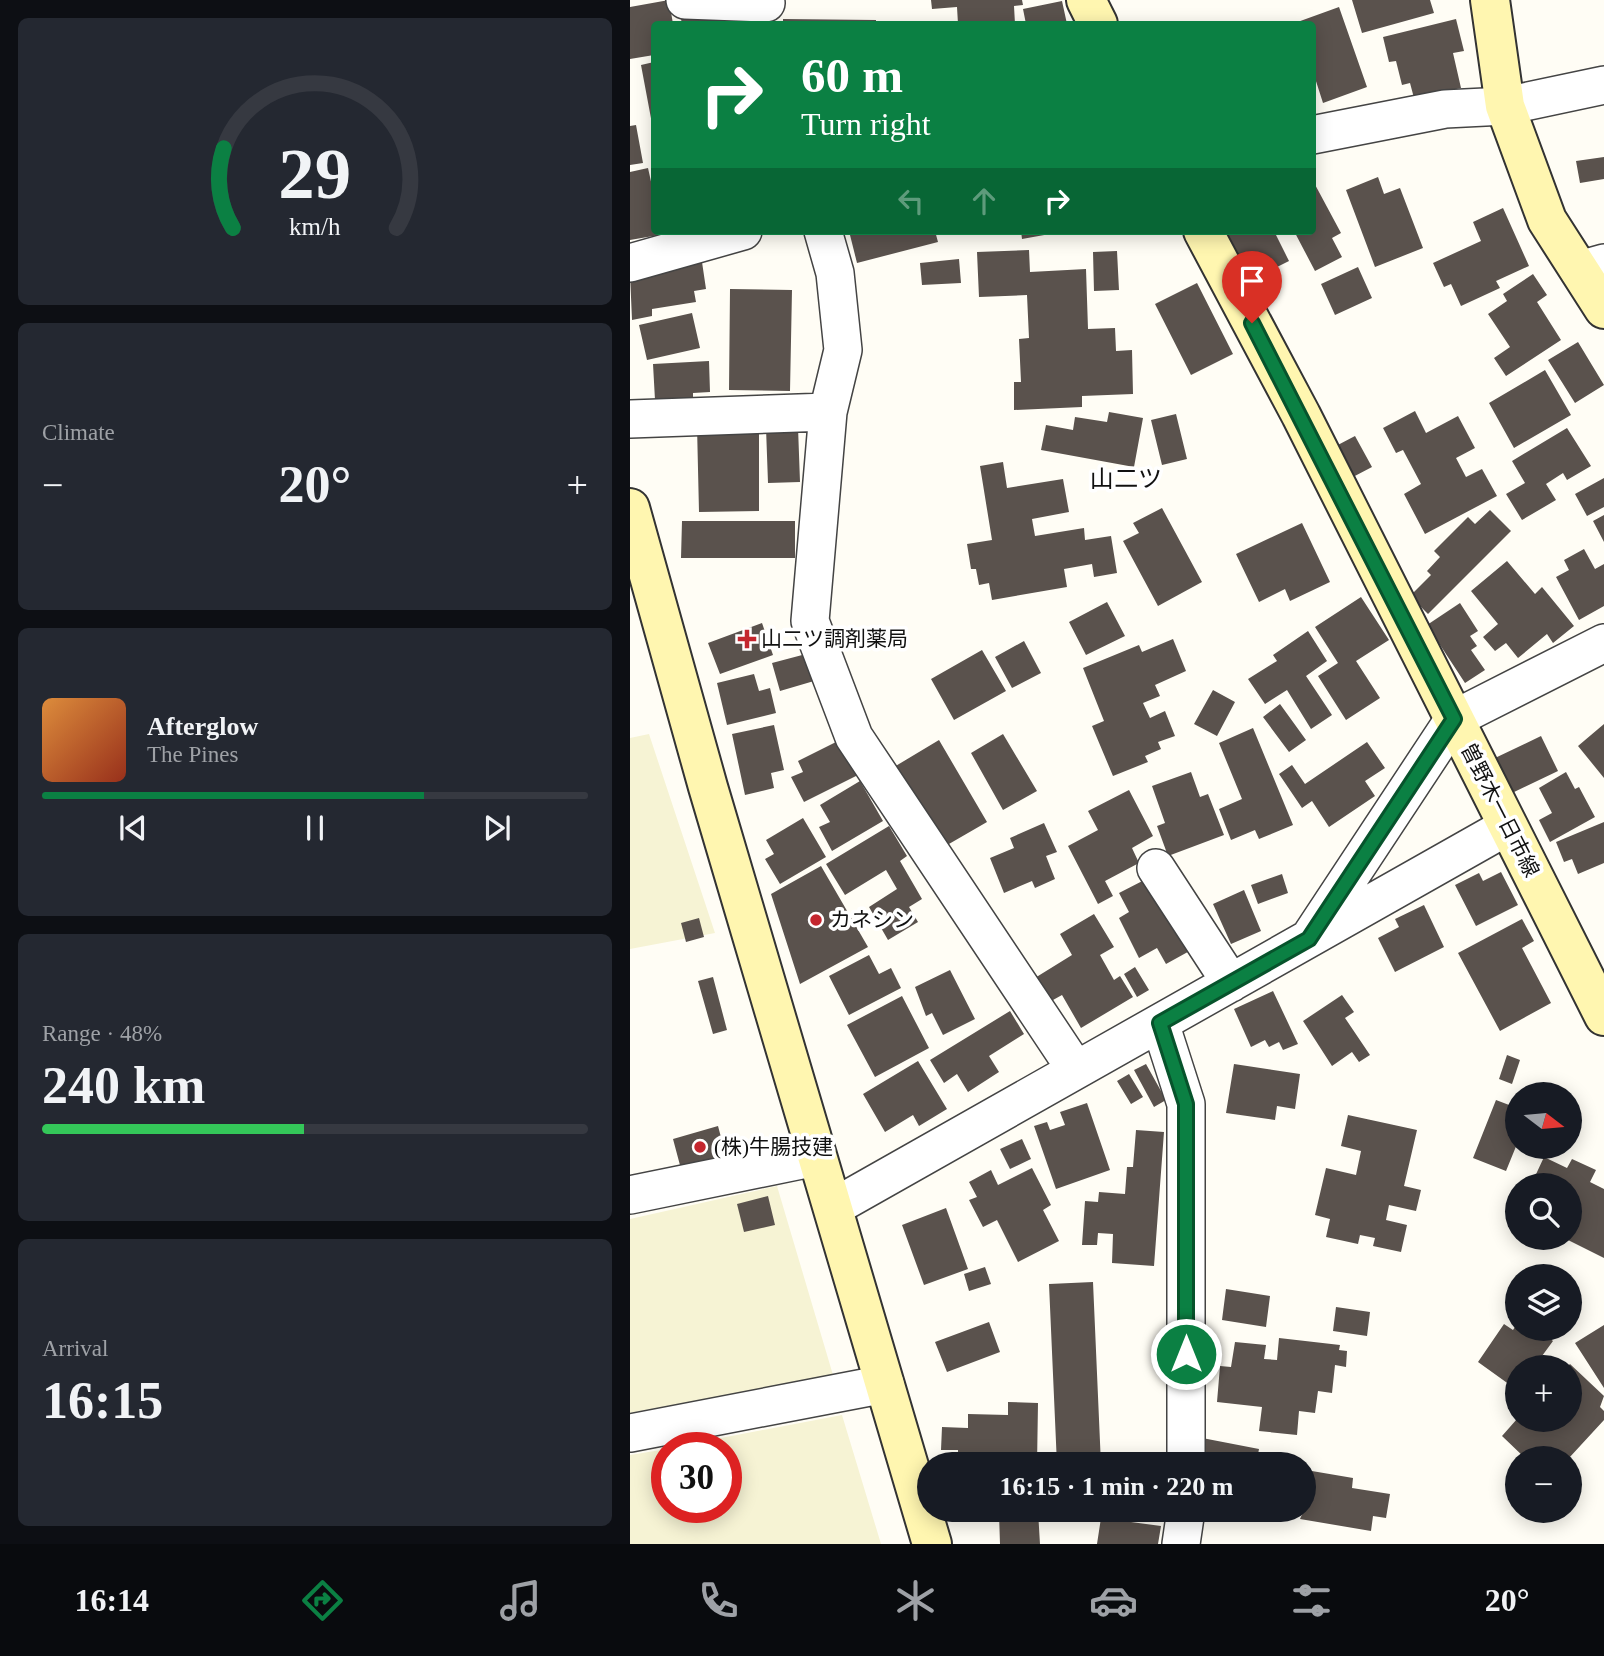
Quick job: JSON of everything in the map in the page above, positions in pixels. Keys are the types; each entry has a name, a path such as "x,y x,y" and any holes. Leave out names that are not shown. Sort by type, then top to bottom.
{"street":[{"path":"685,0 767,9"},
{"path":"1086,0 1096,21"},
{"path":"1490,0 1505,106 1547,220 1591,266 1604,309"},
{"path":"1316,134 1445,109 1505,106 1604,85"},
{"path":"630,263 729,235"},
{"path":"824,235 835,273 843,350 828,412 810,621 854,737 1076,1070"},
{"name":"曽野木一日市線","path":"1205,235 1301,415 1604,1016"},
{"path":"630,419 828,412"},
{"path":"630,509 816,1157 834,1207 932,1544"},
{"path":"1309,939 1454,719 1604,643"},
{"path":"834,1207 1508,826"},
{"path":"1156,868 1231,983"},
{"path":"1160,1023 1186,1104 1186,1452"},
{"path":"630,1195 816,1157"},
{"path":"630,1433 885,1384"},
{"path":"1181,1544 1184,1522"}],"shaded area":[{"path":"649,734 715,933 630,949 630,738"},
{"path":"777,1186 833,1375 630,1413 630,1219"},
{"path":"842,1415 881,1544 630,1544 630,1455 651,1452 651,1523 742,1523 742,1434"}],"building":[{"path":"669,0 672,21 651,21 651,56 630,59 630,7"},
{"path":"931,0 1022,0 1023,5 1014,6 1015,21 958,21 957,7 932,9"},
{"path":"1352,0 1430,0 1434,13 1362,33"},
{"path":"1062,1 1066,21 1025,21 1023,9"},
{"path":"1339,7 1367,87 1323,103 1316,81 1316,21 1300,21"},
{"path":"722,12 724,21 681,21"},
{"path":"783,19 876,20 876,21"},
{"path":"1456,19 1464,51 1453,53 1461,88 1414,98 1410,83 1402,85 1396,61 1389,62 1383,37"},
{"path":"651,63 651,118 641,65"},
{"path":"636,125 643,163 630,165 630,126"},
{"path":"1604,157 1604,179 1580,183 1576,161"},
{"path":"648,168 651,182 651,235 659,235 630,240 630,172"},
{"path":"1378,177 1384,194 1400,188 1423,248 1375,267 1346,190"},
{"path":"1316,186 1341,233 1332,238 1342,257 1315,271 1296,235 1316,235"},
{"path":"1503,208 1529,266 1496,281 1500,288 1461,306 1451,284 1444,287 1433,263 1481,241 1473,222"},
{"path":"850,235 936,235 938,242 857,263"},
{"path":"1022,235 1044,235 1022,239"},
{"path":"1228,235 1276,235 1289,261 1251,280"},
{"path":"1029,250 1030,272 1086,269 1088,329 1115,328 1116,351 1132,350 1133,394 1082,396 1082,407 1014,410 1014,382 1021,382 1019,339 1029,338 1027,295 979,297 977,252"},
{"path":"1117,251 1119,290 1094,291 1093,252"},
{"path":"959,259 961,283 922,285 920,263"},
{"path":"702,262 706,289 694,291 696,302 652,309 652,316 632,320 630,274"},
{"path":"1358,267 1372,298 1335,315 1321,284"},
{"path":"1533,274 1547,295 1537,302 1561,340 1506,376 1494,358 1510,347 1488,314 1507,301 1503,294"},
{"path":"1197,283 1233,354 1191,375 1155,304"},
{"path":"730,289 792,290 790,391 729,390"},
{"path":"692,313 700,348 647,360 639,325"},
{"path":"1578,342 1604,385 1575,403 1548,360"},
{"path":"709,361 710,392 693,393 693,398 655,400 653,364"},
{"path":"1545,370 1571,415 1514,448 1489,403"},
{"path":"1415,411 1426,433 1458,416 1475,448 1456,458 1466,477 1482,469 1497,496 1425,534 1404,494 1421,484 1403,450 1396,453 1383,428"},
{"path":"1109,412 1143,418 1134,467 1041,450 1046,425 1073,430 1075,417 1107,422"},
{"path":"1176,414 1187,459 1162,465 1151,420"},
{"path":"759,425 759,511 699,512 697,426"},
{"path":"798,427 800,482 768,483 766,428"},
{"path":"1567,428 1591,466 1567,480 1563,473 1546,484 1556,500 1522,520 1506,494 1525,483 1512,461"},
{"path":"1355,436 1372,467 1351,478 1334,447"},
{"path":"1003,462 1007,488 1063,479 1069,512 1032,519 1035,536 1084,528 1085,540 1111,536 1117,573 1094,577 1092,564 1064,569 1067,587 992,600 989,583 979,585 976,569 971,569 967,544 992,540 980,466"},
{"path":"1604,478 1604,507 1587,516 1575,494"},
{"path":"1162,508 1202,582 1158,606 1123,541 1139,533 1133,523"},
{"path":"1490,510 1511,531 1428,614 1410,596 1431,575 1427,571 1440,557 1434,551 1468,517 1475,524"},
{"path":"1604,515 1604,542 1593,521"},
{"path":"682,521 795,521 795,558 681,558"},
{"path":"1302,523 1330,582 1290,601 1285,589 1259,602 1236,554"},
{"path":"1584,549 1595,569 1604,564 1604,606 1579,620 1556,577 1569,570 1564,560"},
{"path":"1507,561 1535,594 1542,587 1574,626 1553,643 1547,634 1518,658 1506,643 1495,651 1483,637 1498,624 1471,591"},
{"path":"1361,597 1389,640 1356,661 1380,698 1346,720 1318,676 1338,663 1315,627"},
{"path":"1107,602 1125,636 1086,655 1069,622"},
{"path":"1460,603 1478,631 1470,636 1477,646 1471,650 1485,670 1465,683 1427,625"},
{"path":"762,623 773,655 720,674 708,643"},
{"path":"1308,631 1327,661 1306,676 1332,715 1311,729 1287,690 1265,704 1248,679 1277,661 1273,655"},
{"path":"1173,639 1186,671 1155,685 1160,696 1143,703 1150,718 1165,711 1175,736 1158,742 1161,749 1145,756 1148,762 1113,776 1092,726 1104,721 1083,668 1139,645 1142,652"},
{"path":"1024,641 1041,673 1012,688 995,657"},
{"path":"982,650 1006,691 954,720 931,679"},
{"path":"806,654 814,681 780,691 772,663"},
{"path":"754,674 759,691 770,688 776,713 727,725 717,683"},
{"path":"1213,690 1235,702 1217,736 1194,724"},
{"path":"1280,704 1306,740 1289,752 1263,717"},
{"path":"1604,724 1604,778 1578,746"},
{"path":"774,725 784,770 771,773 774,788 745,795 732,734"},
{"path":"1253,728 1293,825 1259,839 1255,830 1231,840 1219,809 1242,799 1219,743"},
{"path":"1003,734 1037,791 1003,810 971,753"},
{"path":"1541,736 1558,771 1512,793 1495,758"},
{"path":"842,739 860,774 804,802 791,777 803,772 798,761"},
{"path":"939,740 987,822 942,848 894,767"},
{"path":"1367,742 1385,768 1365,781 1375,796 1329,827 1312,801 1302,808 1279,774 1292,765 1305,784"},
{"path":"1191,772 1200,797 1208,794 1224,835 1168,856 1157,826 1165,823 1152,786"},
{"path":"1566,772 1575,789 1579,787 1595,817 1550,842 1539,820 1552,813 1539,788"},
{"path":"860,781 883,821 832,851 819,827 830,822 820,805"},
{"path":"1129,790 1153,836 1132,848 1139,863 1105,881 1113,896 1098,904 1068,846 1098,830 1088,811"},
{"path":"803,818 826,857 780,884 765,859 774,854 766,840"},
{"path":"1604,822 1604,863 1578,874 1572,859 1564,862 1556,842"},
{"path":"1044,823 1057,852 1046,856 1055,879 1035,888 1032,881 1004,893 990,858 1014,848 1010,838"},
{"path":"889,826 907,856 900,861 922,899 909,907 918,922 888,940 869,907 897,889 886,870 845,895 826,864"},
{"name":"カネシン","path":"821,866 868,947 800,984 771,894"},
{"path":"1501,872 1518,905 1476,926 1455,885 1479,873 1483,881"},
{"path":"1156,874 1195,948 1166,964 1157,948 1139,958 1119,918 1129,912 1119,893"},
{"path":"1282,874 1288,893 1258,904 1251,885"},
{"path":"1244,890 1261,931 1231,944 1213,904"},
{"path":"1424,905 1444,947 1395,972 1378,938 1399,927 1395,919"},
{"path":"1094,914 1114,947 1100,955 1114,980 1120,976 1133,997 1081,1028 1062,995 1044,1005 1030,981 1072,955 1060,934"},
{"path":"699,918 704,937 686,942 681,923"},
{"path":"1522,919 1534,941 1522,948 1551,1003 1500,1031 1458,953"},
{"path":"869,955 879,974 891,968 901,988 849,1015 829,976"},
{"path":"1135,967 1149,990 1137,997 1124,974"},
{"path":"950,970 975,1019 943,1035 932,1013 926,1016 915,987"},
{"path":"713,977 727,1030 713,1034 698,981"},
{"path":"1273,991 1298,1044 1283,1050 1279,1042 1269,1047 1265,1040 1251,1047 1234,1009"},
{"path":"1342,995 1354,1012 1345,1018 1370,1055 1359,1062 1352,1052 1332,1066 1303,1021"},
{"path":"902,996 929,1048 875,1077 847,1025"},
{"path":"1010,1011 1024,1034 989,1056 999,1072 968,1092 957,1074 944,1083 930,1060"},
{"path":"1507,1055 1520,1060 1513,1082 1499,1079"},
{"path":"918,1061 947,1109 919,1126 913,1115 885,1132 863,1094"},
{"path":"1146,1064 1166,1100 1154,1107 1134,1070"},
{"path":"1234,1064 1300,1074 1295,1109 1277,1106 1275,1120 1226,1113"},
{"path":"1129,1074 1143,1097 1131,1104 1117,1081"},
{"path":"1496,1100 1505,1103 1505,1159 1511,1159 1506,1171 1473,1158"},
{"path":"1087,1103 1110,1170 1056,1189 1034,1126 1047,1122 1050,1130 1065,1125 1060,1112"},
{"path":"1348,1115 1417,1130 1404,1186 1421,1190 1416,1211 1389,1205 1386,1220 1407,1225 1401,1252 1373,1246 1375,1238 1360,1235 1358,1244 1326,1237 1330,1219 1315,1215 1326,1168 1356,1175 1361,1151 1341,1146"},
{"name":"(株)牛腸技建","path":"718,1126 726,1156 681,1169 673,1139"},
{"path":"1136,1130 1164,1132 1154,1266 1112,1263 1113,1234 1098,1233 1097,1245 1082,1245 1085,1201 1098,1202 1099,1192 1125,1194 1127,1167 1133,1167"},
{"path":"1022,1139 1031,1159 1010,1169 1000,1149"},
{"path":"1543,1159 1567,1168 1572,1159 1596,1170 1590,1182 1604,1189 1604,1258 1582,1247 1582,1173 1537,1173"},
{"path":"1032,1168 1051,1205 1043,1210 1059,1241 1018,1262 997,1220 983,1227 969,1200 977,1197 969,1182 991,1170 998,1185"},
{"path":"768,1196 775,1225 744,1232 737,1204"},
{"path":"946,1208 968,1269 924,1285 902,1225"},
{"path":"985,1267 991,1284 969,1291 964,1274"},
{"path":"1093,1282 1100,1452 1056,1452 1049,1284"},
{"path":"1226,1289 1270,1296 1266,1327 1222,1320"},
{"path":"1336,1307 1370,1312 1367,1336 1333,1331"},
{"path":"989,1322 1000,1352 947,1372 935,1342"},
{"path":"1504,1324 1505,1341 1553,1341 1543,1355 1505,1355 1505,1381 1478,1362"},
{"path":"1604,1325 1604,1388 1575,1343"},
{"path":"1279,1338 1340,1345 1339,1350 1347,1351 1346,1367 1335,1365 1332,1393 1318,1391 1315,1413 1299,1411 1297,1435 1259,1431 1262,1407 1217,1402 1220,1366 1231,1367 1235,1342 1266,1345 1264,1359 1277,1360"},
{"path":"1582,1375 1604,1396 1600,1407 1604,1411 1604,1420 1580,1446 1512,1446 1502,1436 1506,1432 1582,1432"},
{"path":"1008,1402 1038,1403 1037,1452 941,1450 942,1427 968,1428 968,1414 1008,1415"},
{"path":"1197,1437 1259,1449 1258,1452 1194,1452"},
{"path":"1316,1472 1353,1478 1352,1488 1390,1494 1386,1518 1373,1516 1371,1531 1316,1522"},
{"path":"999,1522 1039,1522 1040,1544 1000,1544"},
{"path":"1100,1522 1161,1526 1158,1544 1097,1544"}],"place":[{"name":"山二ツ調剤薬局","path":"747,639"},
{"name":"カネシン","path":"816,920"},
{"name":"(株)牛腸技建","path":"700,1147"}],"district":[{"name":"山二ツ","path":"1126,479"}],"route":[{"path":"1186,1354 1186,1104 1160,1023 1309,939 1454,719 1252,323"}]}
